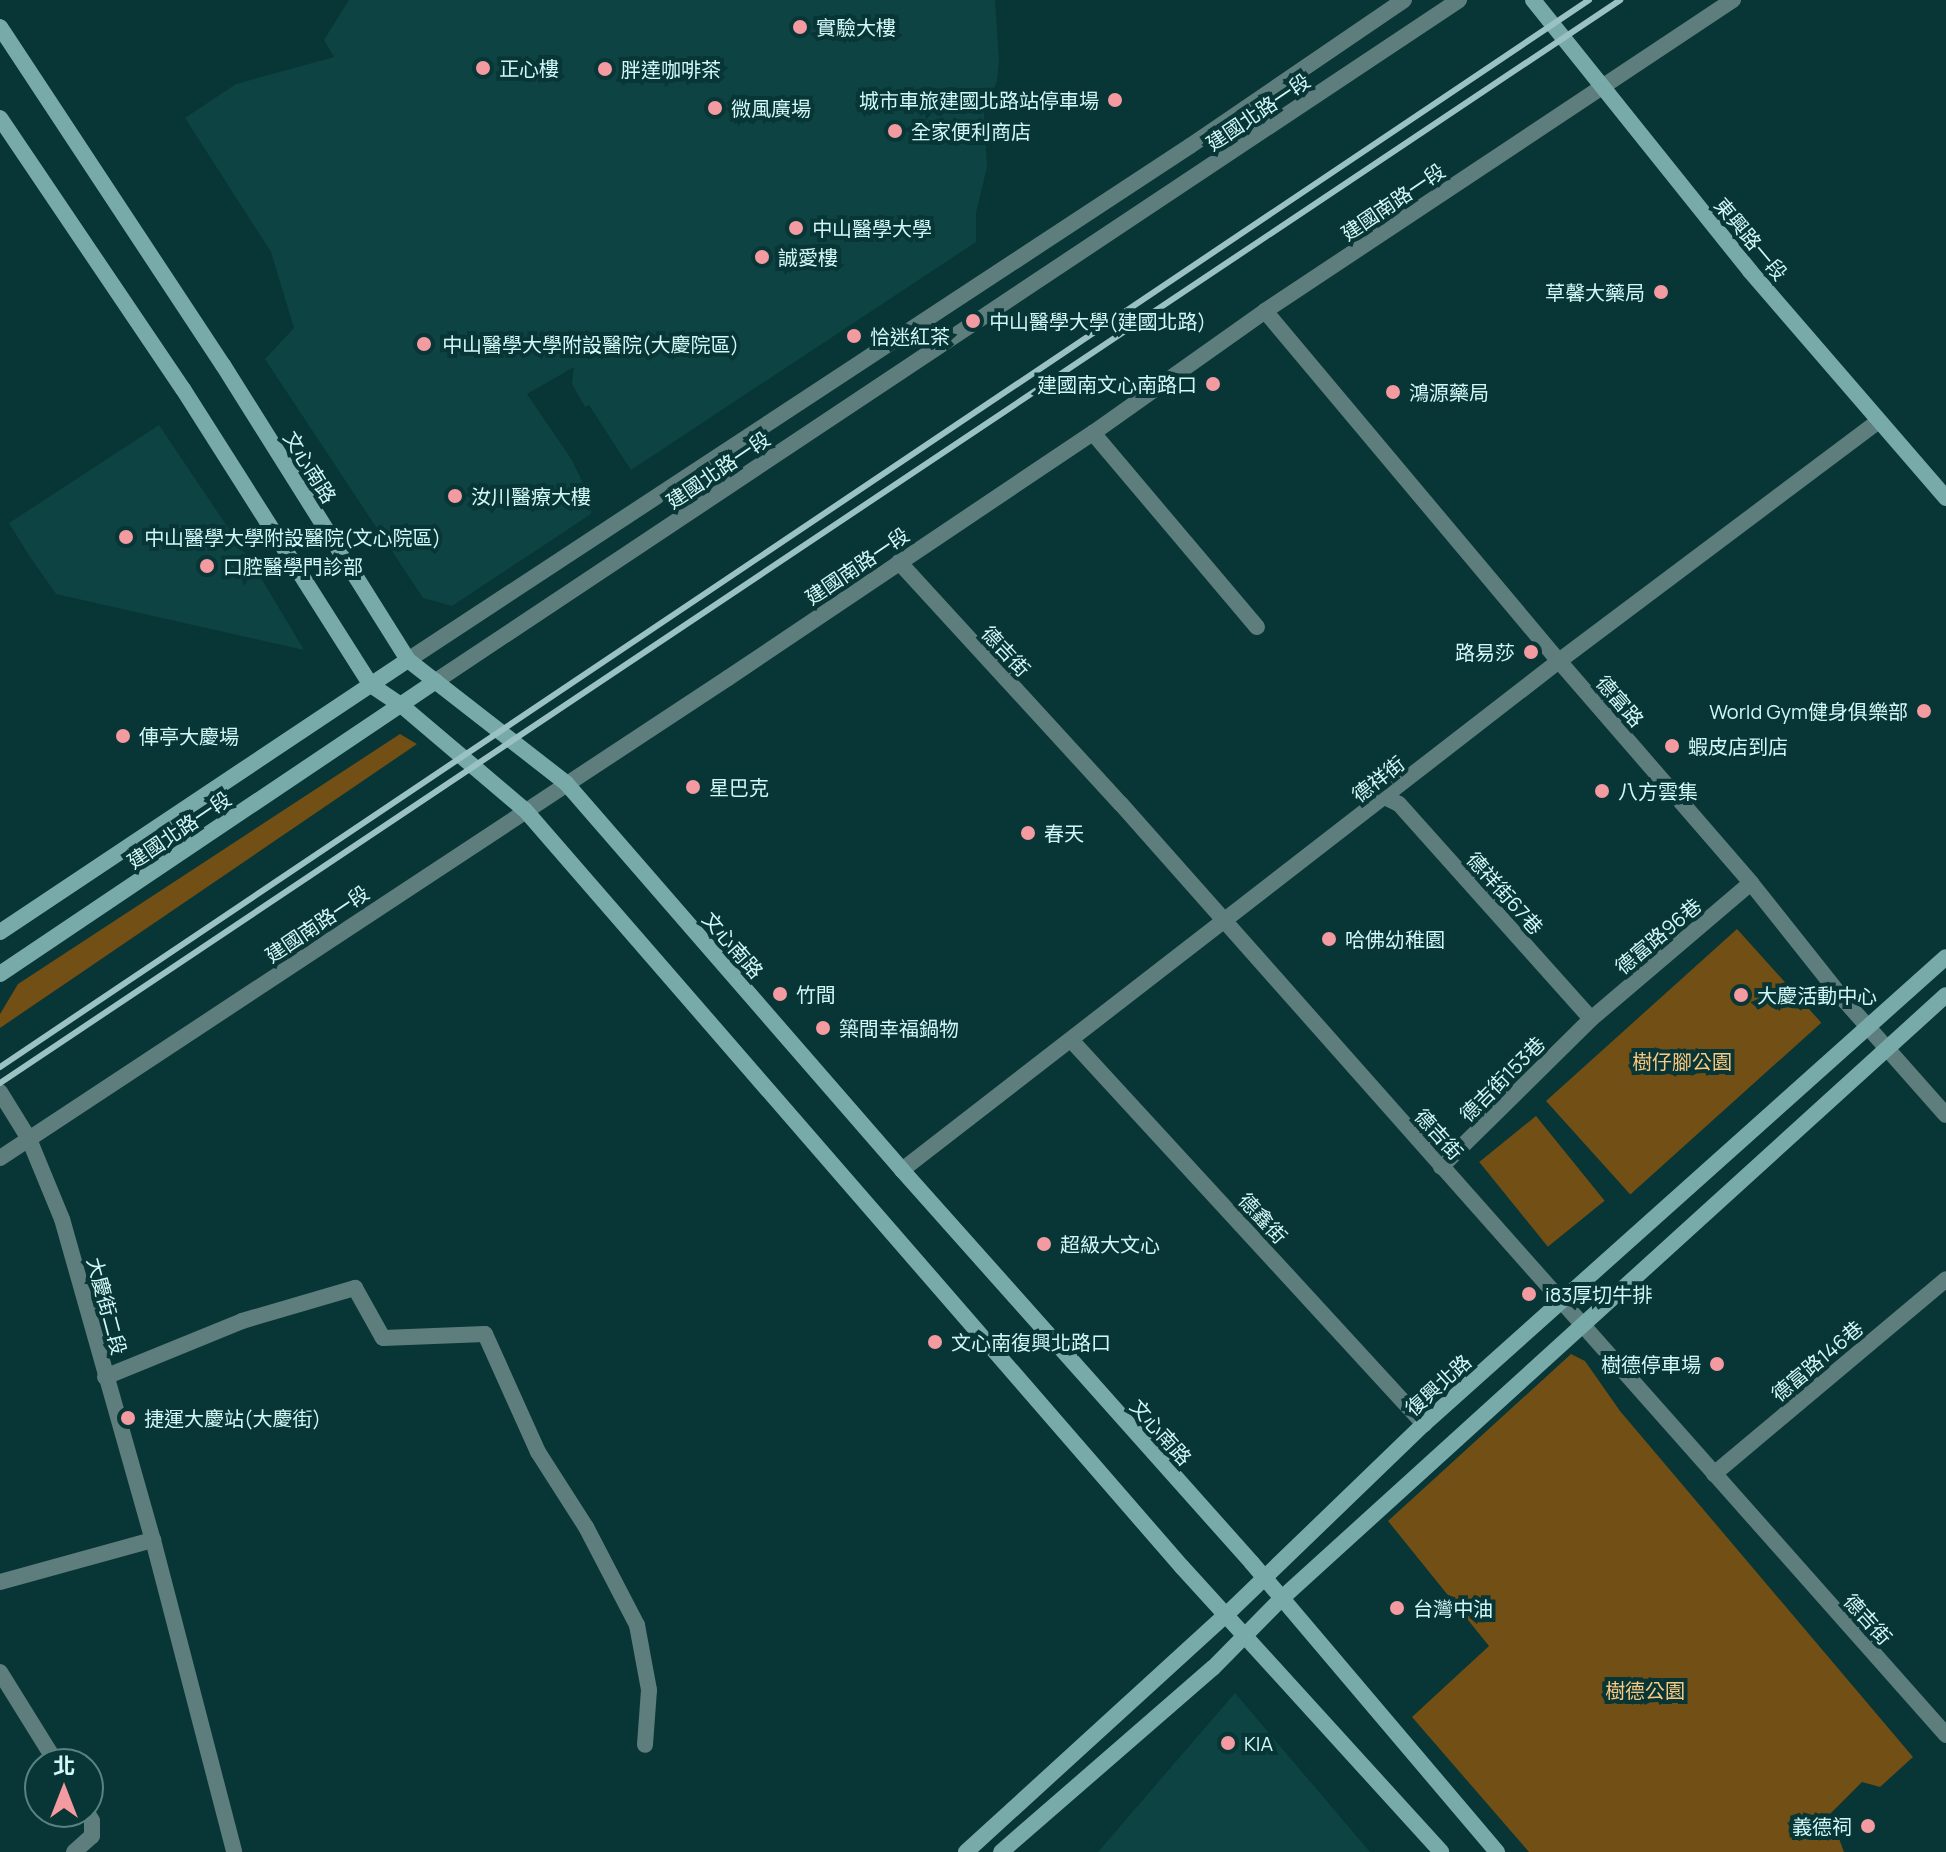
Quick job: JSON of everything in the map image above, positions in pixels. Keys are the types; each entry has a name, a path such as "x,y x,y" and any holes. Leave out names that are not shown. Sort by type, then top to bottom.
{"main road":[{"name":"東興路一段","path":"1533,0 1750,271 1946,498"},
{"name":"文心南路","path":"0,27 223,365 408,660 566,783 902,1170 1263,1578 1497,1852"},
{"path":"0,118 183,389 371,685 401,705 525,810 1182,1567 1441,1852"},
{"name":"建國北路一段","path":"0,932 408,660"},
{"name":"建國北路一段","path":"0,974 436,681"},
{"name":"復興北路","path":"966,1852 1227,1614 1424,1424 1946,957"},
{"path":"1001,1852 1245,1635 1946,995"}],"street":[{"name":"建國北路一段","path":"408,660 1190,146 1404,0"},
{"name":"建國北路一段","path":"436,681 1459,0"},
{"name":"建國南路一段","path":"0,1158 1093,433 1265,311 1733,0"},
{"name":"德富路","path":"1265,311 1559,661 1751,883 1867,1026 1946,1115"},
{"name":"德祥街","path":"902,1170 1387,798 1559,661 1879,421"},
{"path":"1093,433 1257,627"},
{"name":"德吉街","path":"899,562 1225,921 1946,1735"},
{"name":"德祥街67巷","path":"1387,798 1399,804 1591,1019"},
{"name":"德富路96巷","path":"1591,1019 1751,883"},
{"name":"德吉街153巷","path":"1441,1167 1591,1019"},
{"name":"德鑫街","path":"1071,1040 1424,1424"},
{"name":"大慶街二段","path":"0,1092 29,1139 62,1219 153,1540 234,1852"},
{"name":"德富路146巷","path":"1714,1474 1946,1279"},
{"path":"105,1377 242,1321 355,1288 383,1338 485,1334 538,1452 586,1527 637,1625 649,1690 645,1745"},
{"path":"0,1582 153,1540"},
{"path":"0,1672 47,1748"},
{"path":"74,1852 92,1836 92,1828"}],"shaded area":[{"path":"349,0 995,0 999,60 997,81 984,114 987,167 976,213 976,242 631,470 572,384 574,367 527,394 572,460 592,503 591,514 452,606 423,598 265,359 294,328 271,252 185,118 236,84 334,57 324,40"},
{"name":"中山醫學大學附設醫院(文心院區)","path":"159,425 255,568 304,650 56,594 28,554 9,523"},
{"path":"1235,1693 1370,1852 1098,1852"}],"green space":[{"path":"400,734 417,744 0,1028 0,1014 18,984"},
{"name":"樹仔腳公園","path":"1737,929 1821,1023 1630,1195 1546,1101"},
{"path":"1536,1116 1605,1201 1548,1247 1479,1162"},
{"name":"樹德公園","path":"1571,1354 1585,1361 1620,1411 1913,1757 1880,1787 1862,1782 1830,1814 1844,1852 1529,1852 1412,1717 1489,1646 1388,1521"}],"railway":[{"path":"0,1067 1589,0"},
{"path":"0,1083 1620,0"}],"place":[{"name":"實驗大樓","path":"800,27"},
{"name":"正心樓","path":"483,68"},
{"name":"胖達咖啡茶","path":"605,69"},
{"name":"城市車旅建國北路站停車場","path":"1115,100"},
{"name":"微風廣場","path":"715,108"},
{"name":"全家便利商店","path":"895,131"},
{"name":"中山醫學大學","path":"796,228"},
{"name":"誠愛樓","path":"762,257"},
{"name":"草馨大藥局","path":"1661,292"},
{"name":"中山醫學大學(建國北路)","path":"973,321"},
{"name":"恰迷紅茶","path":"854,336"},
{"name":"中山醫學大學附設醫院(大慶院區)","path":"424,344"},
{"name":"建國南文心南路口","path":"1213,384"},
{"name":"鴻源藥局","path":"1393,392"},
{"name":"汝川醫療大樓","path":"455,496"},
{"name":"中山醫學大學附設醫院(文心院區)","path":"126,537"},
{"name":"口腔醫學門診部","path":"207,566"},
{"name":"路易莎","path":"1531,652"},
{"name":"World Gym健身俱樂部","path":"1924,711"},
{"name":"俥亭大慶場","path":"123,736"},
{"name":"蝦皮店到店","path":"1672,746"},
{"name":"星巴克","path":"693,787"},
{"name":"八方雲集","path":"1602,791"},
{"name":"春天","path":"1028,833"},
{"name":"哈佛幼稚園","path":"1329,939"},
{"name":"竹間","path":"780,994"},
{"name":"大慶活動中心","path":"1741,995"},
{"name":"築間幸福鍋物","path":"823,1028"},
{"name":"超級大文心","path":"1044,1244"},
{"name":"i83厚切牛排","path":"1529,1294"},
{"name":"文心南復興北路口","path":"935,1342"},
{"name":"樹德停車場","path":"1717,1364"},
{"name":"捷運大慶站(大慶街)","path":"128,1418"},
{"name":"台灣中油","path":"1397,1608"},
{"name":"KIA","path":"1228,1743"},
{"name":"義德祠","path":"1868,1826"}]}
